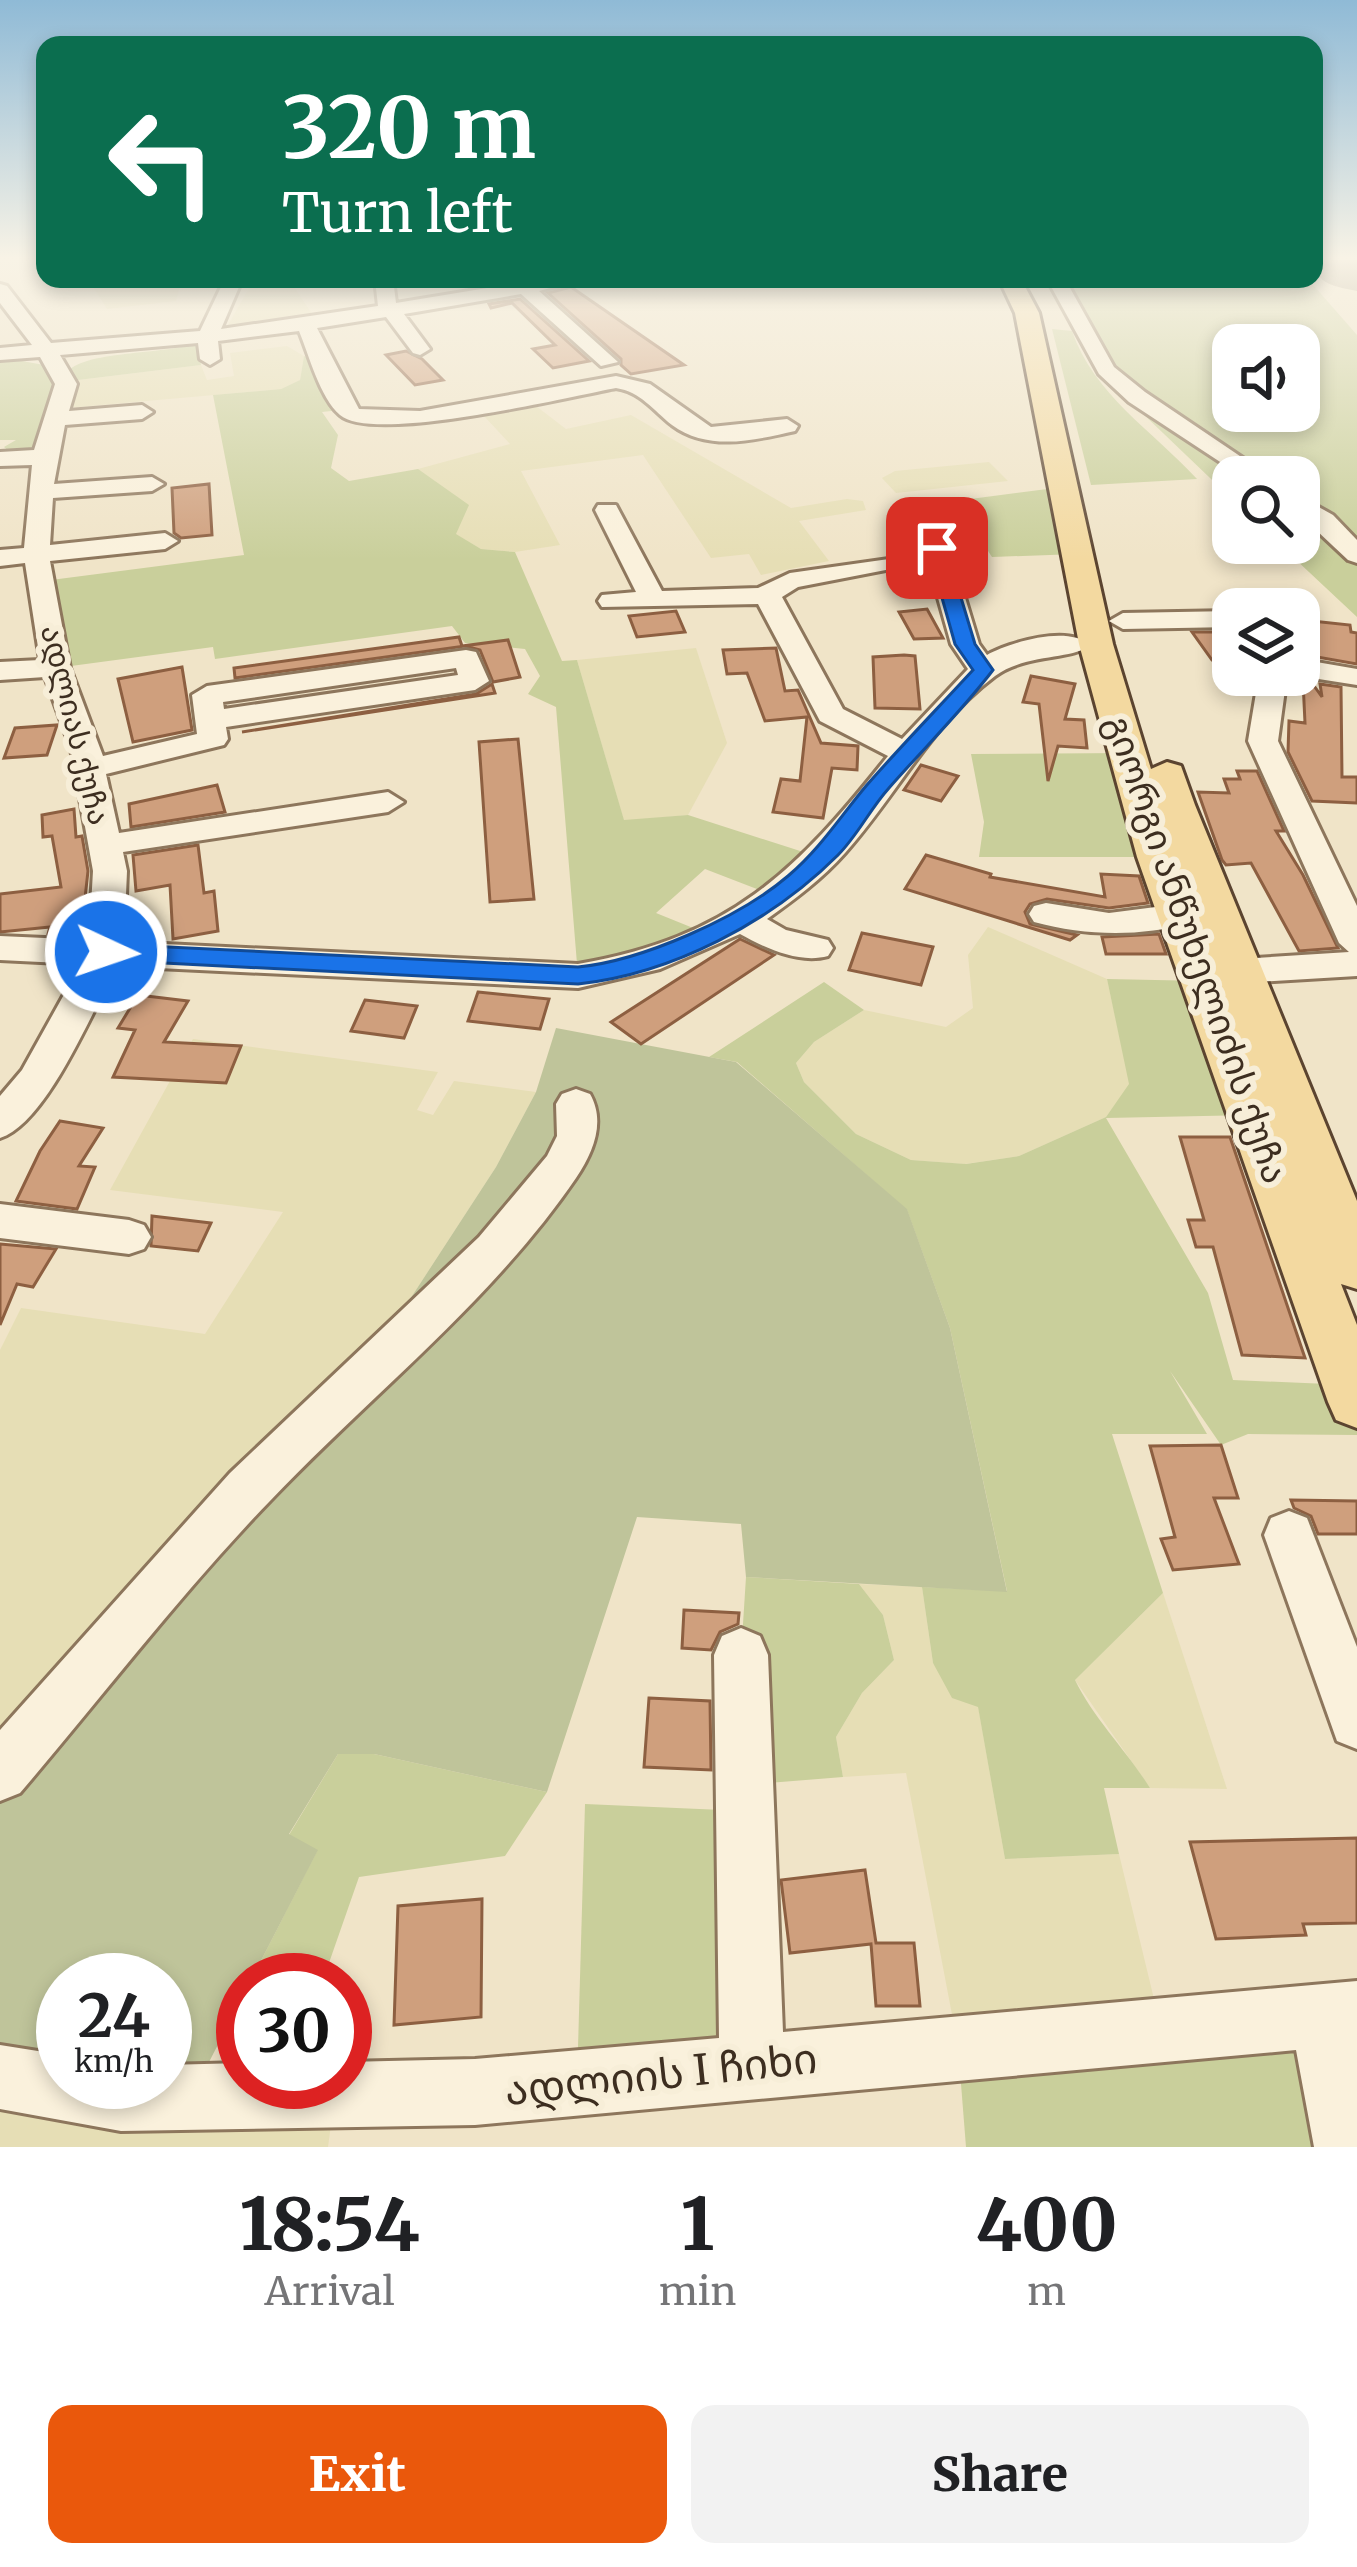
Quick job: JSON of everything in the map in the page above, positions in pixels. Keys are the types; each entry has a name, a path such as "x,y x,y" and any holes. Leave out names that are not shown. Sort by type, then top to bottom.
{"main road":[{"name":"გიორგი ანწუხელიძის ქუჩა","path":"1037,360 1096,644 1179,915 1357,1402"},
{"name":"გიორგი ანწუხელიძის ქუჩა","path":"1060,360 1123,622 1175,805 1355,1258"}],"street":[{"name":"ადლიას ქუჩა","path":"0,1123 36,1080 106,952 110,871 91,768 56,668 36,555 44,457 66,384 52,360"},
{"path":"322,360 345,409 354,415 420,418 616,382 644,387 700,431 738,435 787,425"},
{"path":"1101,360 1137,397 1227,456"},
{"path":"58,419 142,412"},
{"path":"0,459 44,457"},
{"path":"41,493 152,484"},
{"path":"607,510 653,599"},
{"path":"1320,517 1357,555"},
{"path":"0,558 165,541"},
{"path":"940,557 965,644 983,670"},
{"path":"611,601 764,596 790,581 887,563"},
{"path":"764,596 773,603 831,716 907,754"},
{"path":"1123,622 1212,620"},
{"path":"0,948 578,976 625,971 740,919 792,886 835,845 907,754 983,670 1006,655 1075,645"},
{"path":"91,768 212,729 475,681 466,658 207,695 212,729"},
{"path":"0,671 56,668"},
{"path":"1320,672 1353,677"},
{"path":"1270,696 1263,741 1348,909 1357,943"},
{"path":"212,729 399,713"},
{"path":"105,845 388,802"},
{"path":"1046,914 1108,924 1179,915"},
{"path":"740,919 775,940 815,948"},
{"path":"1240,971 1357,964"},
{"path":"0,1773 248,1490 494,1250 562,1166 577,1136 576,1104"},
{"path":"0,1221 129,1238"},
{"path":"1288,1535 1357,1721"},
{"path":"741,1655 752,2064"},
{"name":"ადლიის I ჩიხი","path":"0,2077 122,2098 475,2092 1339,2014 1347,2147"}],"shaded area":[{"path":"231,360 303,360 300,380 281,389 68,408 70,381 201,365 207,380 234,376"},
{"path":"536,406 566,429 631,415 791,508 847,499 863,501 866,510 799,521 829,561 761,575 749,554 711,558 643,455 521,471 560,545 515,552 481,549 455,534 418,469 510,444 484,416"},
{"path":"989,462 1008,481 896,493 882,478 895,471"},
{"path":"696,648 727,743 688,815 624,821 577,660"},
{"path":"988,927 1107,979 1130,1084 1106,1117 1019,1156 965,1164 911,1160 856,1134 804,1082 796,1063 814,1042 864,1010 946,1027 973,1008 968,955"},
{"path":"193,1039 438,1072 417,1110 433,1115 454,1081 536,1092 496,1167 373,1356 0,1766 0,1350 21,1308 205,1334 283,1212 110,1190"},
{"path":"859,1584 922,1587 933,1663 978,1706 1005,1859 1119,1854 1161,2028 958,2046 906,1773 843,1777 836,1737 862,1693 894,1660 883,1615"},
{"path":"1163,1593 1227,1789 1150,1788 1075,1680"},
{"path":"0,2077 36,2083 36,2109 192,2109 192,2097 216,2097 216,2109 333,2109 328,2147 0,2147"}],"green space":[{"path":"0,360 44,365 55,386 54,407 36,451 11,453 4,447 16,440 0,440"},
{"path":"200,360 201,365 70,381 66,374 88,361"},
{"path":"303,360 316,361 340,410 322,412 338,435 331,468 349,481 418,469 469,505 456,534 481,549 515,552 562,661 577,660 624,820 688,815 822,858 775,896 705,869 656,913 708,934 578,976 556,707 528,694 540,676 525,649 465,643 452,626 215,659 213,647 56,668 51,580 244,555 213,395 281,389 300,380"},
{"path":"1060,360 1086,360 1109,393 1197,479 1091,485"},
{"path":"1092,360 1212,360 1212,432 1320,432 1320,360 1357,360 1357,617 1300,564 1320,564 1320,456 1212,456 1212,480"},
{"path":"1063,487 1077,554 992,557 955,501"},
{"path":"1128,753 1158,857 979,857 984,822 971,754"},
{"path":"1107,979 1203,981 1252,1115 1106,1118 1208,1293 1233,1380 1351,1385 1357,1402 1357,1435 1248,1434 1221,1445 1170,1371 1207,1434 1112,1434 1163,1593 1075,1680 1150,1788 1104,1788 1119,1854 1005,1859 978,1707 952,1698 933,1663 922,1587 1007,1591 950,1328 907,1210 737,1062 709,1057 824,982 864,1010 814,1042 796,1063 804,1082 856,1134 911,1160 966,1164 1019,1156 1106,1117 1129,1084"},
{"path":"556,1028 736,1062 907,1209 950,1328 1007,1592 746,1577 741,1524 637,1517 547,1792 374,1754 338,1754 289,1834 318,1850 265,1953 216,1953 216,2048 192,2095 192,1953 36,1953 36,2081 0,2077 0,1766 373,1356 496,1167 536,1092"},
{"path":"746,1577 859,1584 883,1615 894,1660 862,1693 836,1737 843,1777 744,1785 741,1655"},
{"path":"338,1754 374,1754 547,1792 505,1856 359,1877 332,1953 265,1953 317,1851 289,1835"},
{"path":"585,1804 745,1811 752,2064 577,2082"},
{"path":"1322,2016 1347,2147 966,2147 958,2046"}],"building":[{"path":"391,360 423,360 443,380 415,385"},
{"path":"545,360 589,361 553,368"},
{"path":"621,360 677,360 684,365 631,374"},
{"path":"209,484 212,535 181,538 174,533 172,488"},
{"path":"937,510 971,542 952,544 939,536 930,538 908,515"},
{"path":"927,609 943,638 914,639 899,612"},
{"path":"676,611 685,632 637,637 629,616"},
{"path":"1320,622 1350,625 1351,632 1357,633 1357,664 1320,658"},
{"path":"1192,632 1212,632 1212,660"},
{"path":"459,637 462,646 508,640 520,677 493,682 480,650 465,646 235,678 234,668"},
{"path":"776,648 785,691 798,690 821,743 858,746 857,770 832,768 823,818 773,812 781,779 800,781 807,717 765,721 747,673 727,674 723,650"},
{"path":"915,656 920,709 875,708 873,657"},
{"path":"182,667 192,730 133,742 118,679"},
{"path":"1031,676 1075,684 1065,719 1084,720 1087,748 1058,746 1048,781 1039,704 1023,702"},
{"path":"492,684 495,693 242,732 476,694"},
{"path":"1320,684 1341,687 1342,777 1357,777 1357,803 1312,801 1288,752 1289,721 1305,723 1304,696 1322,697"},
{"path":"57,725 47,755 4,758 15,728"},
{"path":"518,739 534,899 490,902 479,742"},
{"path":"921,765 958,776 941,801 904,790"},
{"path":"1237,771 1257,771 1284,831 1276,831 1338,948 1299,951 1251,863 1226,865 1222,860 1198,792 1229,793 1224,779 1240,779"},
{"path":"217,785 225,812 131,827 129,804"},
{"path":"74,809 76,837 82,836 88,871 81,935 48,934 50,927 0,932 0,894 61,887 52,836 43,837 42,815"},
{"path":"198,845 204,893 214,891 218,931 173,939 170,885 136,891 133,855"},
{"path":"926,855 990,877 1105,897 1101,874 1139,876 1148,903 1109,908 1047,899 1030,904 1025,912 1030,924 1077,935 1070,940 905,889"},
{"path":"862,933 933,947 921,985 849,970"},
{"path":"1159,934 1166,954 1106,954 1102,937"},
{"path":"740,939 774,955 641,1044 611,1022"},
{"path":"478,992 549,999 540,1029 468,1021"},
{"path":"138,995 188,1001 164,1042 241,1046 226,1083 113,1077 135,1030 118,1028"},
{"path":"365,1000 417,1006 404,1038 351,1031"},
{"path":"60,1121 103,1128 79,1166 95,1167 77,1209 16,1201 40,1151"},
{"path":"1180,1137 1230,1137 1305,1358 1242,1355 1213,1247 1196,1247 1188,1220 1204,1220"},
{"path":"152,1216 211,1223 198,1251 151,1246"},
{"path":"0,1244 56,1249 33,1287 17,1284 0,1325"},
{"path":"1221,1445 1238,1498 1214,1498 1239,1564 1173,1570 1161,1539 1175,1537 1150,1446"},
{"path":"1291,1500 1357,1501 1357,1534 1318,1534 1311,1516 1294,1508"},
{"path":"684,1610 739,1613 738,1624 720,1632 711,1650 682,1648"},
{"path":"649,1698 710,1701 711,1770 644,1767"},
{"path":"1357,1838 1357,1923 1303,1924 1306,1935 1216,1939 1190,1842"},
{"path":"865,1870 876,1943 914,1943 920,2006 876,2006 871,1944 790,1953 781,1880"},
{"path":"482,1899 481,2017 394,2025 398,1906"}],"route":[{"path":"106,952 578,976 625,971 740,919 792,886 835,845 871,794 983,670 965,644 937,548"}]}
